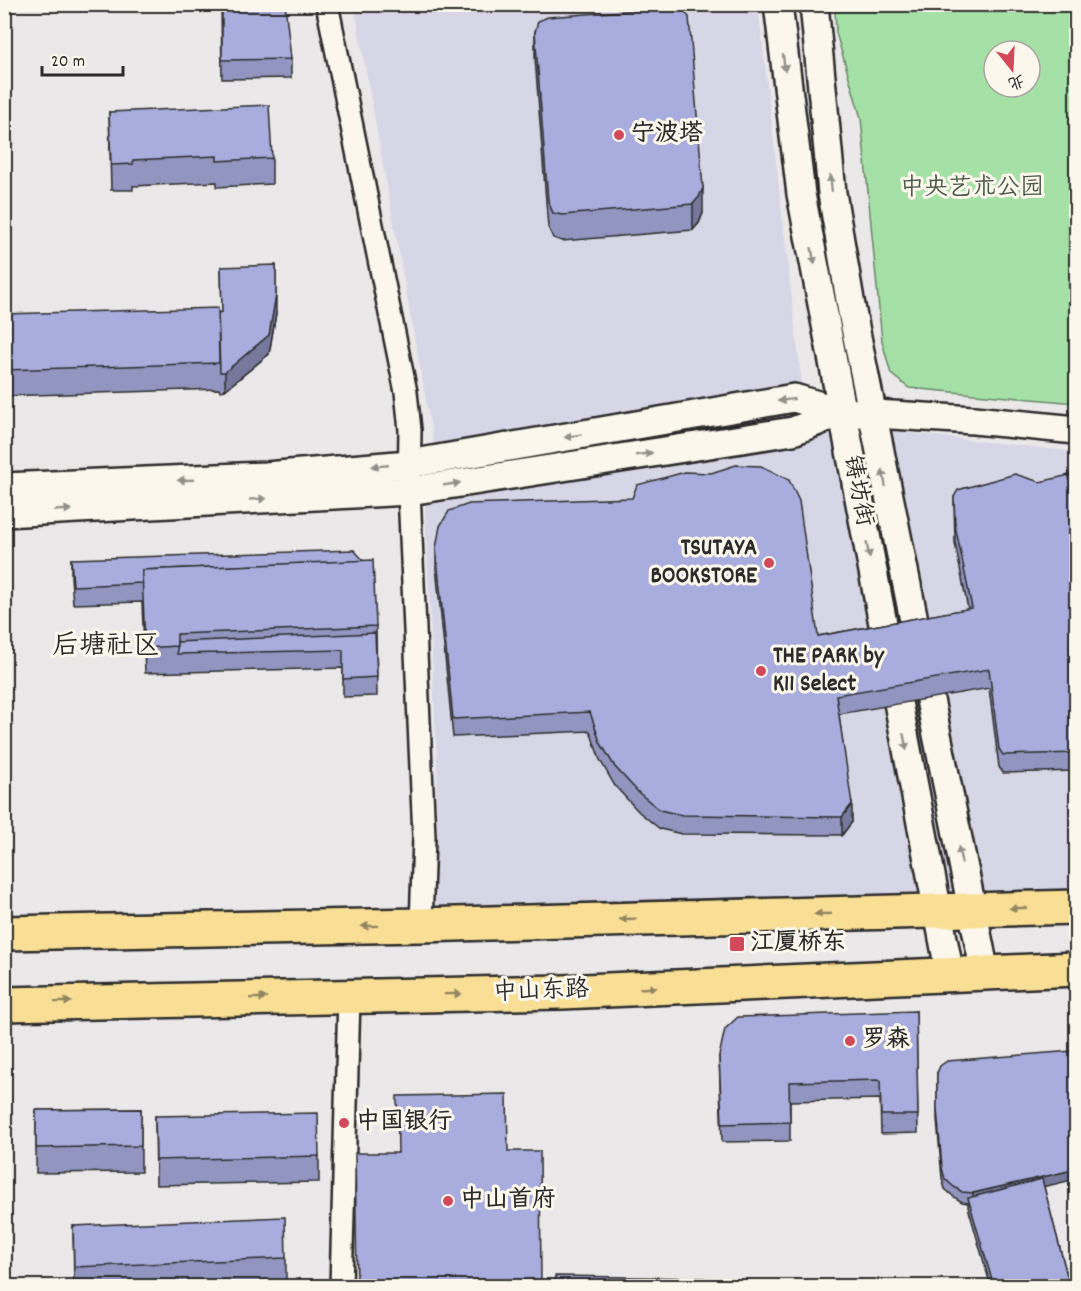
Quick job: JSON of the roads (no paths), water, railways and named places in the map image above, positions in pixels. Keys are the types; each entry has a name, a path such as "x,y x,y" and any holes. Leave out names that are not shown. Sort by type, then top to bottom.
{"main road":[{"path":"4,933 421,925 1077,907"},
{"name":"中山东路","path":"4,1004 562,992 1077,969"}],"street":[{"path":"327,4 406,392 410,430 408,491 424,837 421,925"},
{"name":"铸坊街","path":"778,4 801,194 950,975"},
{"name":"铸坊街","path":"814,4 832,193 871,413 985,974"},
{"path":"4,487 266,476 409,464 794,398 842,412 1077,430"},
{"path":"4,513 408,491 793,430 842,412"},
{"path":"341,1287 349,996"}],"place":[{"name":"宁波塔","path":"619,135"},
{"name":"TSUTAYA BOOKSTORE","path":"769,563"},
{"name":"THE PARK by K11 Select","path":"761,671"},
{"name":"江厦桥东","path":"737,944"},
{"name":"罗森","path":"850,1041"},
{"name":"中国银行","path":"344,1123"},
{"name":"中山首府","path":"448,1201"}],"district":[{"name":"后塘社区","path":"106,647"}],"park label":[{"name":"中央艺术公园","path":"972,189"}]}
